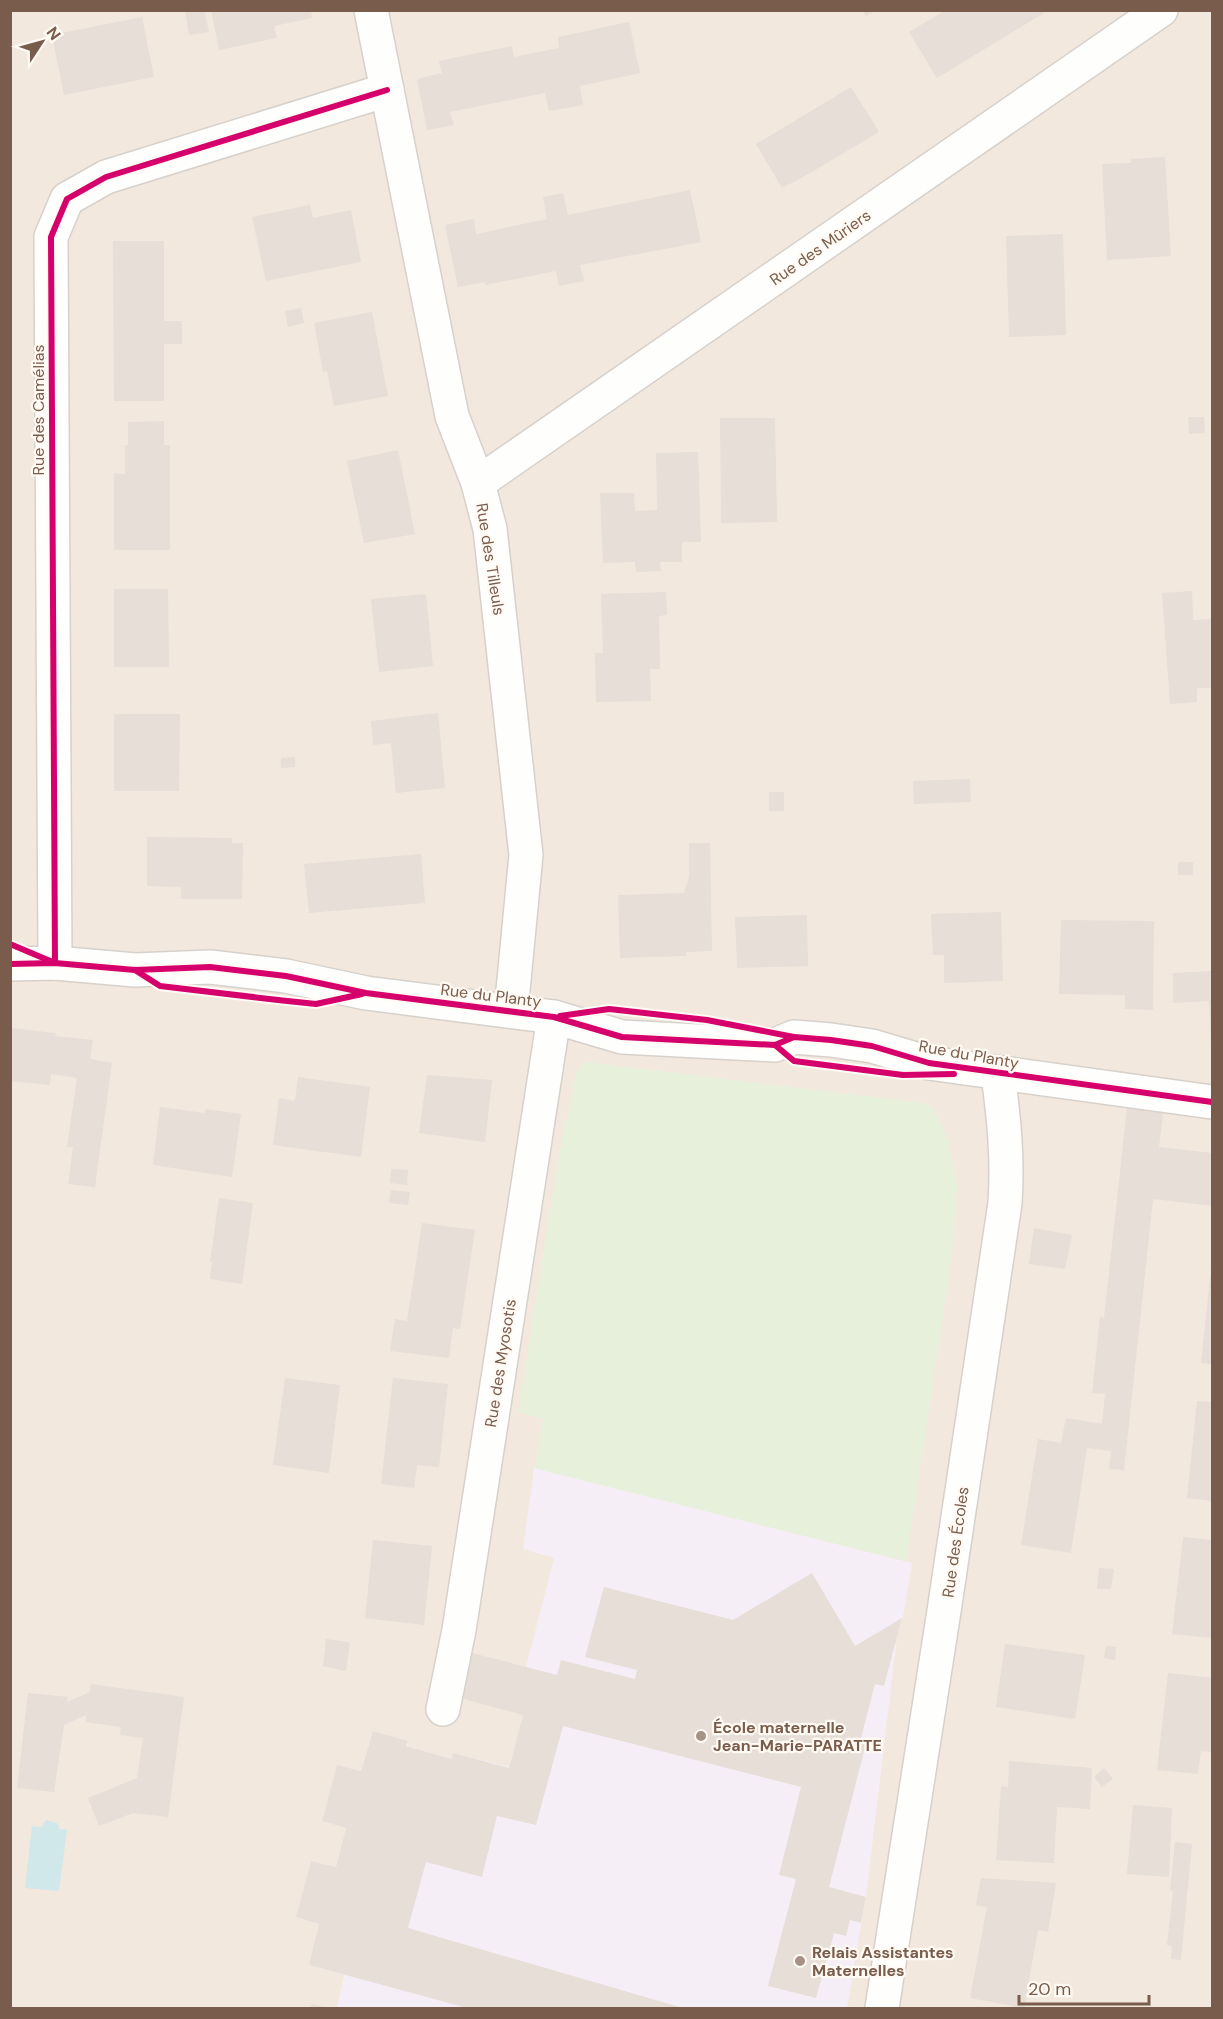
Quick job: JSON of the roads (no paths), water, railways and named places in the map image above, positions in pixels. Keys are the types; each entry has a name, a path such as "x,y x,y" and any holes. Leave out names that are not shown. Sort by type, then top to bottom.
{"street":[{"name":"Rue des Tilleuls","path":"370,10 452,416 478,483 490,529 526,855 511,1011"},
{"name":"Rue des Mûriers","path":"478,483 1161,10"},
{"name":"Rue des Camélias","path":"55,963 51,237 67,199 106,177 387,90"},
{"name":"Rue du Planty","path":"10,964 55,963 135,970 210,967 286,976 366,993 554,1017 622,1037 775,1045 794,1037 831,1040 872,1046 929,1063 1212,1102"},
{"name":"Rue des Myosotis","path":"443,1710 459,1630 554,1017"},
{"name":"Rue des Écoles","path":"882,2008 1005,1203 1006,1129 998,1074"}],"water":[{"path":"46,1820 57,1823 60,1829 67,1830 59,1891 25,1888 32,1826 41,1827"}],"place":[{"name":"École maternelle Jean-Marie-PARATTE","path":"701,1736"},
{"name":"Relais Assistantes Maternelles","path":"800,1961"}]}
